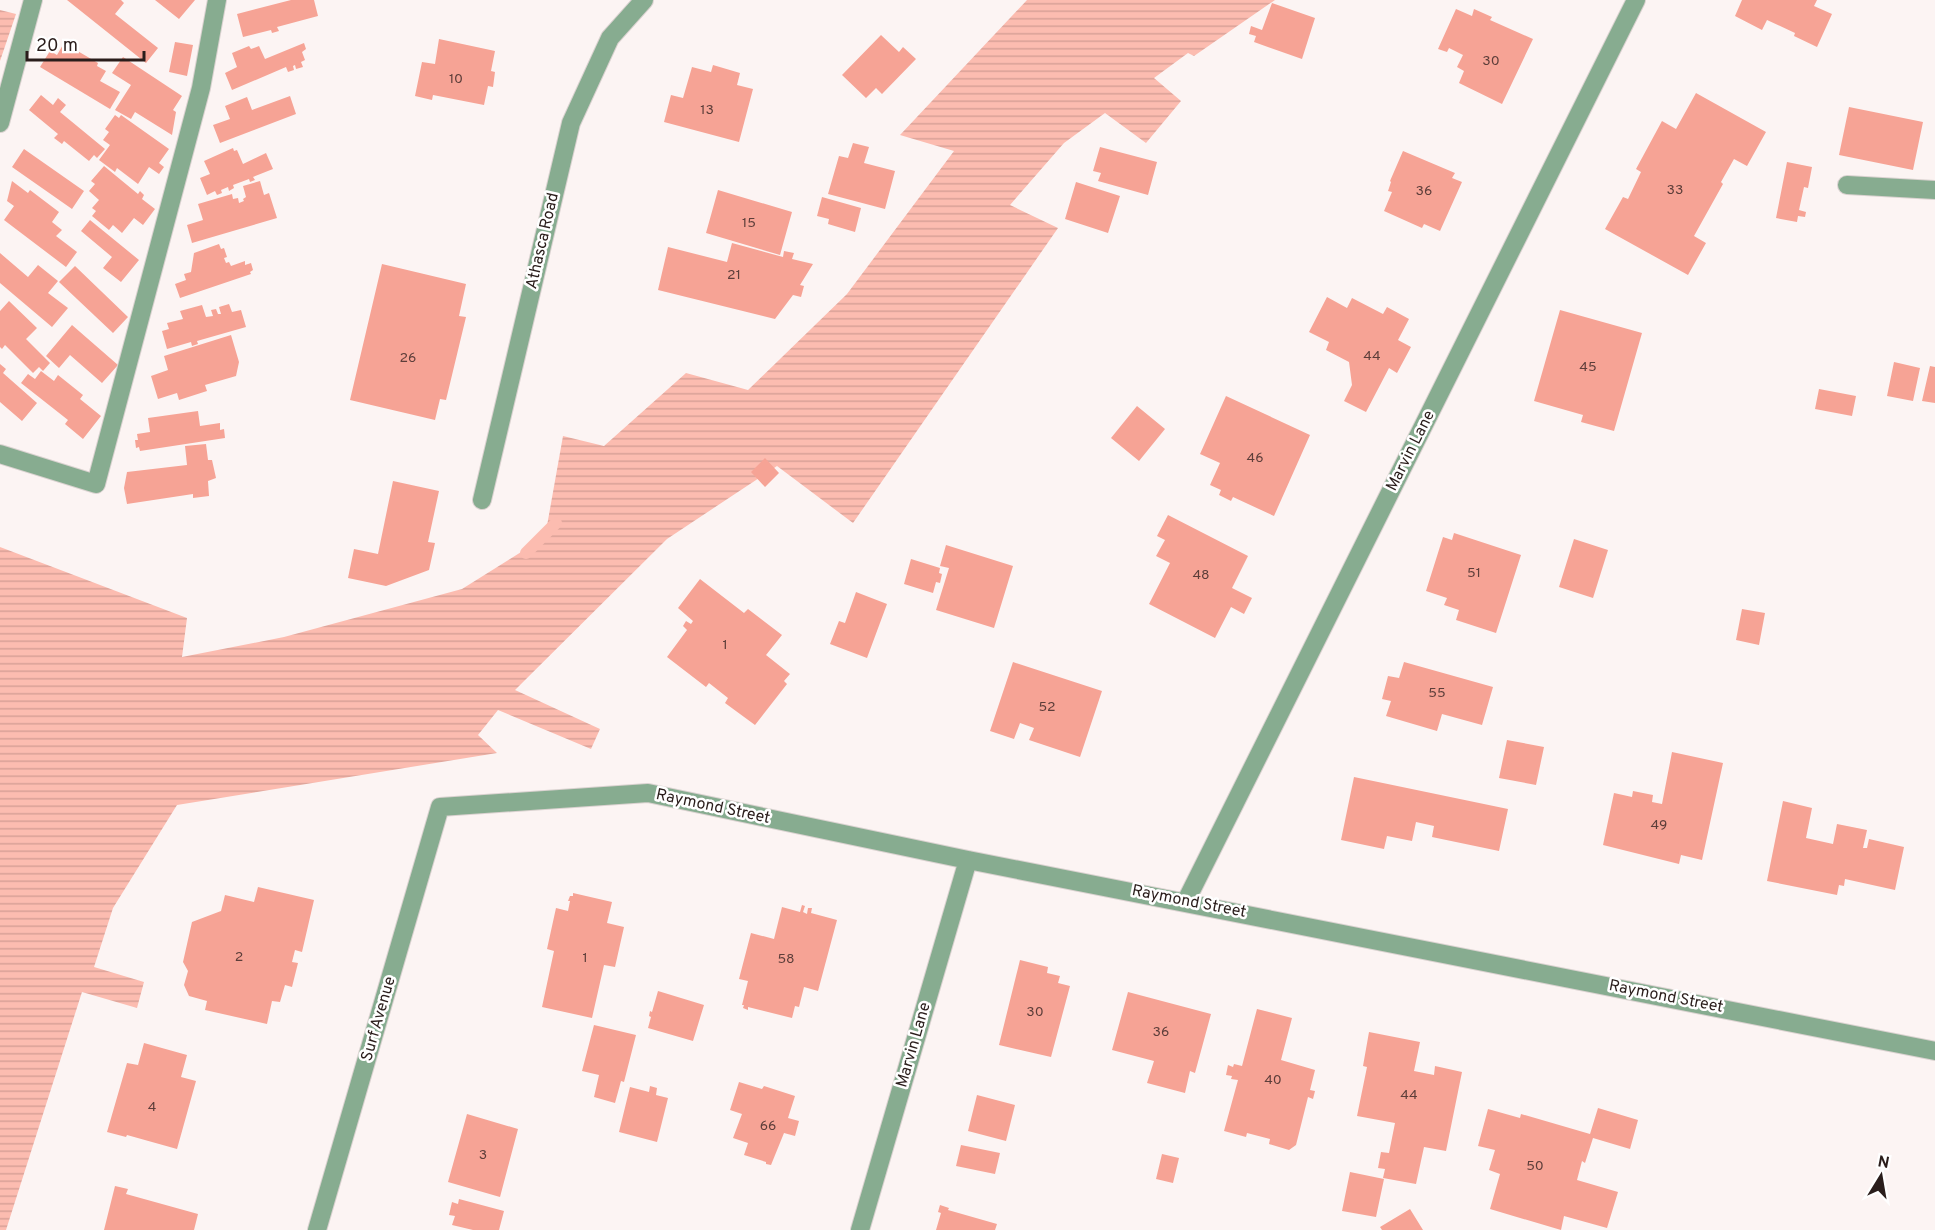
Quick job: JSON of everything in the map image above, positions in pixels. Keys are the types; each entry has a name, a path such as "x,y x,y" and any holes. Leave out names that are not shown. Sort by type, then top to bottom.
{"street":[{"path":"0,123 33,0"},
{"path":"0,454 96,484 201,88 217,0"},
{"name":"Athasca Road","path":"482,500 571,123 610,38 644,0"},
{"name":"Marvin Lane","path":"1186,902 1636,0"},
{"path":"1847,184 1935,190"},
{"name":"Raymond Street","path":"440,807 648,794 968,860 1935,1051"},
{"name":"Surf Avenue","path":"317,1230 440,807"},
{"name":"Marvin Lane","path":"860,1230 968,860"}],"shaded area":[{"path":"1027,0 1275,0 1194,56 1188,53 1154,78 1181,101 1146,143 1105,113 1064,143 1010,205 1058,228 853,523 777,466 667,539 515,690 600,729 591,749 498,710 478,735 497,753 177,805 113,908 94,967 144,982 137,1008 82,992 6,1230 0,1230 0,547 187,618 182,657 284,637 462,589 545,537 563,436 604,446 686,373 748,390 847,294 954,151 900,135"},
{"path":"0,10 16,14 0,61"}],"building":[{"path":"67,0 121,0 124,3 115,14 158,48 146,63"},
{"path":"155,0 195,0 179,19"},
{"path":"291,0 314,0 318,16 277,27 279,31 272,33 271,30 243,37 237,14"},
{"path":"1742,0 1817,0 1814,6 1832,14 1817,47 1794,36 1795,33 1767,20 1762,30 1735,16"},
{"path":"1272,3 1315,18 1302,59 1254,42 1256,36 1249,34 1251,26 1262,30"},
{"path":"1456,9 1472,16 1474,9 1492,17 1490,20 1533,39 1502,104 1459,83 1464,71 1457,67 1463,55 1449,48 1447,52 1438,49"},
{"path":"881,35 899,52 903,47 916,59 882,94 876,88 866,98 842,75"},
{"path":"439,39 495,51 491,71 495,72 493,87 488,86 484,105 433,95 432,100 415,96 422,62 435,64"},
{"path":"175,42 193,45 187,76 169,72"},
{"path":"64,43 98,63 97,66 106,71 100,81 120,92 110,109 40,67 50,51 57,55"},
{"path":"304,43 306,49 302,52 305,60 301,62 303,67 296,69 295,65 294,70 288,72 286,67 232,90 225,73 237,67 232,53 249,46 251,49 259,46 265,59"},
{"path":"123,57 182,96 173,110 176,112 172,135 135,112 131,119 115,110 131,85 112,73"},
{"path":"713,65 740,73 737,85 753,89 739,142 664,122 671,95 683,98 692,67 711,72"},
{"path":"1696,93 1766,132 1747,166 1734,159 1721,182 1723,184 1694,236 1706,243 1688,275 1605,229 1623,197 1628,199 1641,172 1636,169 1662,121 1676,129"},
{"path":"41,95 53,105 58,98 66,105 60,112 105,149 97,158 94,155 89,161 64,141 62,144 54,138 58,134 29,110"},
{"path":"290,96 296,114 220,143 213,125 230,119 225,106 247,97 252,110"},
{"path":"1849,107 1923,122 1913,170 1839,155"},
{"path":"115,115 119,118 121,115 169,149 159,163 164,167 159,174 149,167 138,184 117,168 115,172 99,160 110,145 103,140 109,132 105,129"},
{"path":"853,143 869,147 864,163 895,171 885,209 828,194 839,156 848,158"},
{"path":"1100,147 1157,162 1148,195 1098,181 1101,173 1093,171"},
{"path":"233,148 234,151 237,150 243,164 266,153 273,169 253,177 255,180 250,182 249,179 233,185 234,188 229,191 228,187 217,195 215,191 207,195 200,178 210,174 204,161"},
{"path":"24,149 84,191 72,209 12,167"},
{"path":"1403,151 1455,173 1452,178 1462,182 1440,231 1424,224 1422,228 1384,211 1392,192 1388,191 1390,181"},
{"path":"1787,162 1812,167 1808,188 1804,187 1799,210 1806,212 1805,217 1798,216 1797,222 1776,218"},
{"path":"104,166 138,194 140,191 144,195 142,199 155,209 143,225 134,218 122,233 113,225 109,230 92,216 96,211 92,208 99,200 89,191 95,184 91,181"},
{"path":"12,181 28,193 30,190 59,212 52,222 62,230 56,236 77,252 66,267 4,220 14,206 7,201"},
{"path":"260,181 264,195 269,193 277,218 192,243 187,225 203,220 198,204 232,194 233,199 238,198 239,203 246,197 243,186"},
{"path":"1076,182 1120,196 1108,233 1065,219"},
{"path":"718,190 792,212 780,255 706,233"},
{"path":"822,197 861,208 855,232 828,224 829,219 817,216"},
{"path":"90,220 139,260 121,282 103,268 112,257 81,231"},
{"path":"732,243 783,257 784,251 794,253 792,259 813,264 800,285 804,286 801,297 793,295 775,319 658,290 668,247 727,262"},
{"path":"219,244 221,249 224,248 226,263 229,262 231,266 245,261 245,265 251,263 253,270 251,274 180,298 175,284 186,280 184,274 191,272 194,253"},
{"path":"0,253 28,277 38,265 58,281 48,293 68,308 52,327 0,283"},
{"path":"382,264 466,284 459,316 466,317 446,400 440,399 435,420 350,400"},
{"path":"75,266 128,317 113,333 59,282"},
{"path":"1327,297 1347,308 1352,298 1383,314 1387,307 1409,319 1398,340 1411,347 1397,373 1389,368 1366,412 1344,401 1352,385 1349,362 1326,350 1329,342 1309,332"},
{"path":"9,301 37,328 26,339 50,363 43,371 39,367 33,373 5,345 2,349 0,347 0,311"},
{"path":"229,304 232,312 241,310 246,327 197,341 198,344 192,346 191,342 167,349 162,331 169,329 167,323 183,319 180,311 202,305 206,317 213,316 211,310 216,309 218,314 221,314 219,307"},
{"path":"1560,310 1642,333 1614,431 1581,422 1583,415 1534,401"},
{"path":"72,325 118,365 102,383 70,355 59,368 46,356"},
{"path":"231,335 239,362 236,376 205,385 207,391 179,400 177,393 158,399 151,376 168,370 164,356"},
{"path":"1894,362 1920,368 1913,401 1887,396"},
{"path":"0,364 6,369 3,373 37,403 22,421 0,402"},
{"path":"1930,366 1935,367 1935,403 1922,401"},
{"path":"41,371 54,381 58,375 83,395 80,399 101,416 83,439 65,424 68,420 21,383 28,374 35,379"},
{"path":"1819,389 1856,396 1852,416 1815,409"},
{"path":"1226,396 1310,435 1274,516 1233,497 1231,501 1219,495 1221,490 1210,485 1220,463 1200,454"},
{"path":"1137,406 1165,429 1139,461 1111,438"},
{"path":"198,411 200,426 220,423 220,430 224,429 225,438 140,451 139,447 136,448 137,434 150,432 148,418"},
{"path":"206,444 208,460 212,460 216,478 208,481 209,496 193,498 193,494 127,504 124,488 127,472 187,465 185,446"},
{"path":"765,458 779,473 765,487 751,472"},
{"path":"393,481 439,491 428,542 435,543 429,570 386,586 348,578 354,549 378,554"},
{"path":"1168,515 1248,556 1232,588 1252,598 1244,614 1231,607 1215,638 1149,604 1170,563 1156,556 1165,540 1157,536"},
{"path":"1454,533 1521,555 1496,633 1456,620 1459,610 1444,605 1447,598 1426,591 1443,537 1452,540"},
{"path":"1574,539 1608,550 1593,598 1559,587"},
{"path":"946,545 1013,566 994,628 936,610 949,568 940,566"},
{"path":"911,559 940,568 939,573 942,574 940,583 936,582 933,593 904,584"},
{"path":"700,579 744,613 748,609 782,635 766,655 790,674 784,681 787,684 755,725 725,703 728,698 709,683 706,687 667,657 687,630 683,626 686,621 691,624 693,621 678,608"},
{"path":"856,592 887,604 867,658 830,644 839,621 845,623"},
{"path":"1742,609 1765,613 1759,645 1736,640"},
{"path":"1013,662 1102,691 1080,757 1029,740 1034,728 1020,723 1014,739 990,731"},
{"path":"1404,662 1493,687 1482,725 1442,714 1437,731 1386,716 1391,701 1382,699 1388,676 1399,678"},
{"path":"1507,740 1544,747 1536,785 1499,778"},
{"path":"1672,752 1723,763 1702,860 1681,855 1679,864 1603,845 1614,793 1632,797 1633,791 1653,795 1652,802 1662,804"},
{"path":"1354,777 1508,809 1499,851 1432,837 1434,826 1416,822 1412,841 1387,836 1384,849 1341,840"},
{"path":"1783,801 1812,808 1806,838 1833,844 1837,824 1867,830 1863,848 1867,848 1869,839 1904,847 1895,890 1845,879 1844,886 1839,885 1837,895 1767,881"},
{"path":"258,887 314,900 302,952 295,950 292,962 298,963 292,987 285,985 280,1002 272,1001 267,1024 205,1010 207,1001 189,996 184,985 188,971 183,962 192,922 221,911 225,895 254,902"},
{"path":"573,893 612,902 607,923 624,927 615,967 604,965 592,1018 542,1007 554,951 547,949 556,908 568,911 570,901 568,901"},
{"path":"802,905 805,906 803,912 807,914 808,908 812,908 811,913 837,920 818,991 804,987 799,1007 795,1006 792,1018 748,1007 748,1010 743,1008 748,981 739,979 751,933 774,939 782,907 800,912"},
{"path":"1020,960 1048,967 1047,973 1060,976 1058,983 1070,986 1051,1057 999,1045"},
{"path":"658,991 704,1005 693,1041 648,1028 650,1011 652,1012"},
{"path":"1128,992 1211,1014 1195,1073 1190,1071 1185,1093 1147,1083 1154,1061 1112,1050"},
{"path":"1257,1009 1292,1018 1281,1060 1315,1070 1310,1090 1315,1091 1313,1099 1308,1097 1296,1145 1289,1150 1269,1144 1270,1139 1247,1133 1246,1137 1224,1131 1238,1080 1226,1075 1228,1065 1242,1066"},
{"path":"594,1025 636,1035 624,1082 621,1081 615,1103 594,1097 599,1075 582,1071"},
{"path":"1369,1032 1420,1042 1414,1071 1434,1075 1435,1066 1462,1072 1446,1151 1424,1147 1416,1184 1383,1178 1385,1169 1378,1168 1381,1152 1389,1153 1395,1123 1357,1116 1367,1067 1363,1066"},
{"path":"144,1043 187,1055 181,1077 196,1081 177,1149 127,1135 126,1137 107,1132 127,1063 138,1065"},
{"path":"739,1082 762,1089 764,1086 795,1096 788,1118 799,1121 795,1136 784,1133 771,1165 744,1155 748,1143 733,1138 742,1114 730,1110"},
{"path":"650,1086 657,1088 656,1095 668,1098 657,1142 619,1132 630,1087 649,1092"},
{"path":"977,1095 1015,1105 1006,1141 968,1131"},
{"path":"1598,1108 1638,1120 1630,1149 1593,1138 1585,1163 1582,1161 1577,1180 1618,1192 1607,1228 1564,1216 1561,1230 1490,1209 1500,1174 1489,1170 1495,1150 1478,1146 1488,1109 1520,1118 1521,1114 1590,1134"},
{"path":"467,1114 518,1129 500,1197 448,1182"},
{"path":"961,1145 1000,1153 995,1174 956,1166"},
{"path":"1162,1154 1179,1158 1173,1183 1156,1179"},
{"path":"1350,1172 1384,1179 1376,1217 1342,1211"},
{"path":"115,1186 128,1189 126,1194 198,1214 194,1230 104,1230"},
{"path":"459,1199 504,1211 499,1230 473,1230 452,1225 455,1216 449,1215 452,1202 458,1204"},
{"path":"940,1205 949,1208 948,1210 997,1224 995,1230 936,1230 941,1213 938,1212"},
{"path":"1410,1209 1423,1230 1382,1230 1380,1227"}],"waterway":[{"path":"526,553 556,523"}]}
